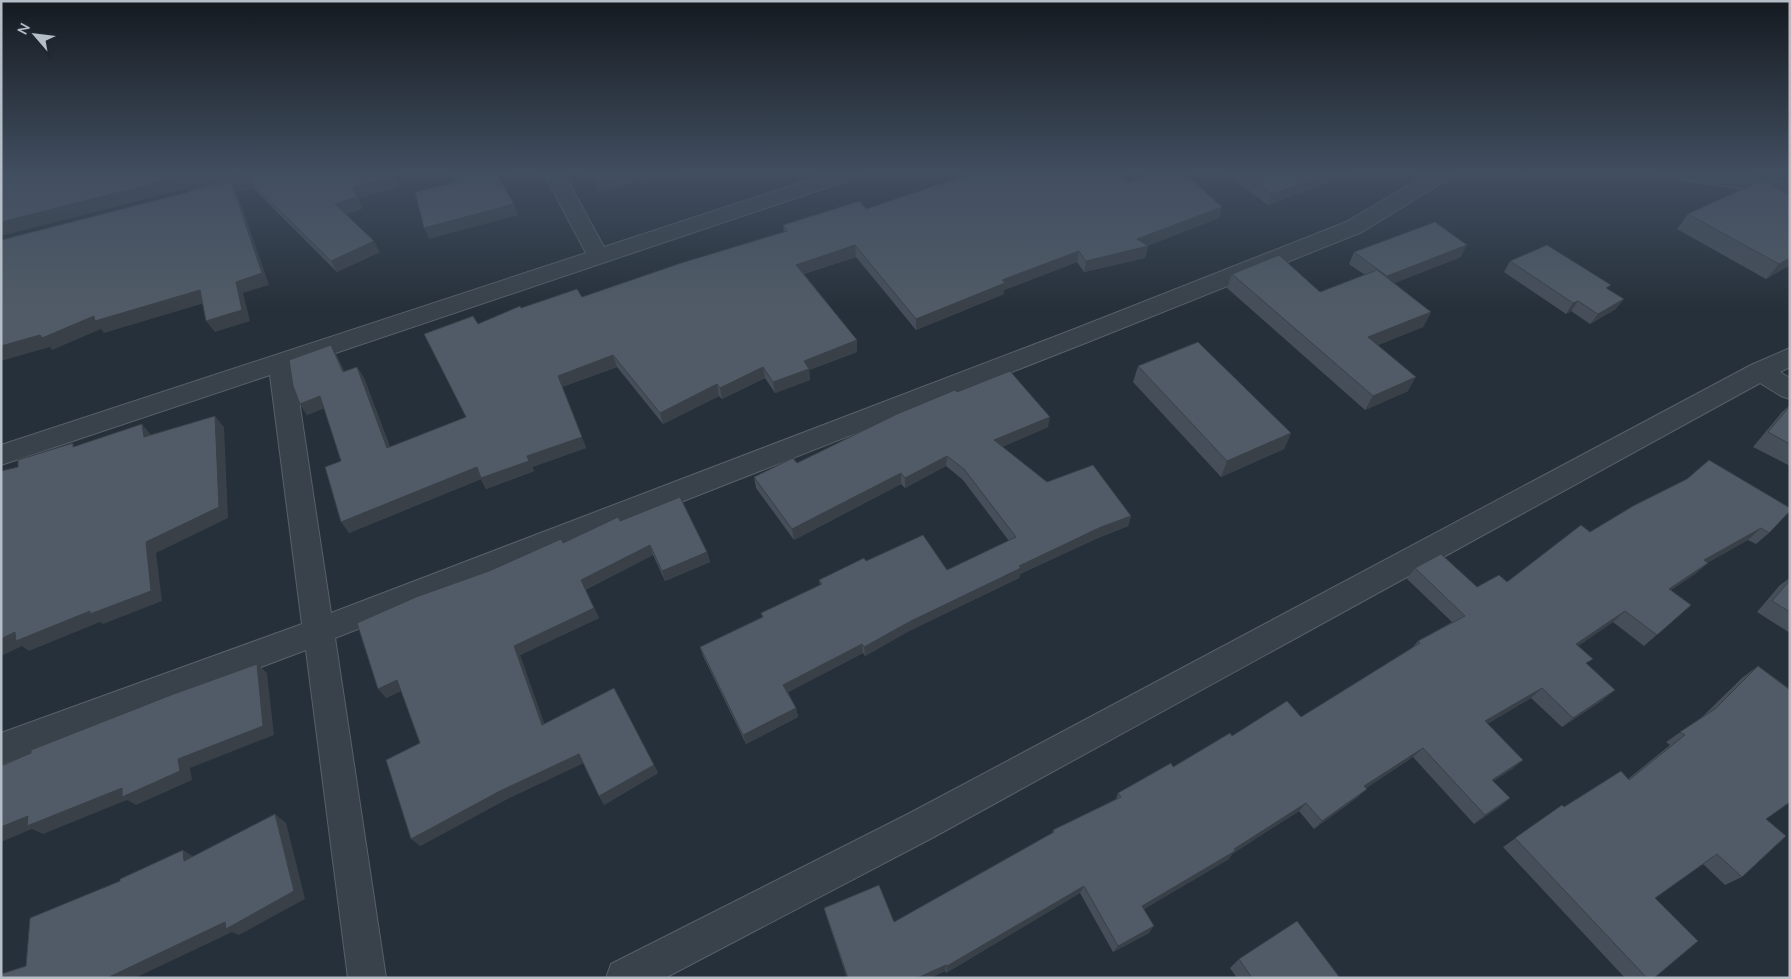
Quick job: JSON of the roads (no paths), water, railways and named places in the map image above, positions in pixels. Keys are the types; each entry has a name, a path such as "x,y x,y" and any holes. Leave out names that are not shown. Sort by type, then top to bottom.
{"street":[{"path":"577,218 598,256"},
{"path":"1,454 280,360 715,218"},
{"path":"1,749 319,631 1080,336 1354,226 1368,218"},
{"path":"625,978 920,826 1790,356"},
{"path":"280,360 367,978"},
{"path":"1760,371 1790,390"}]}
